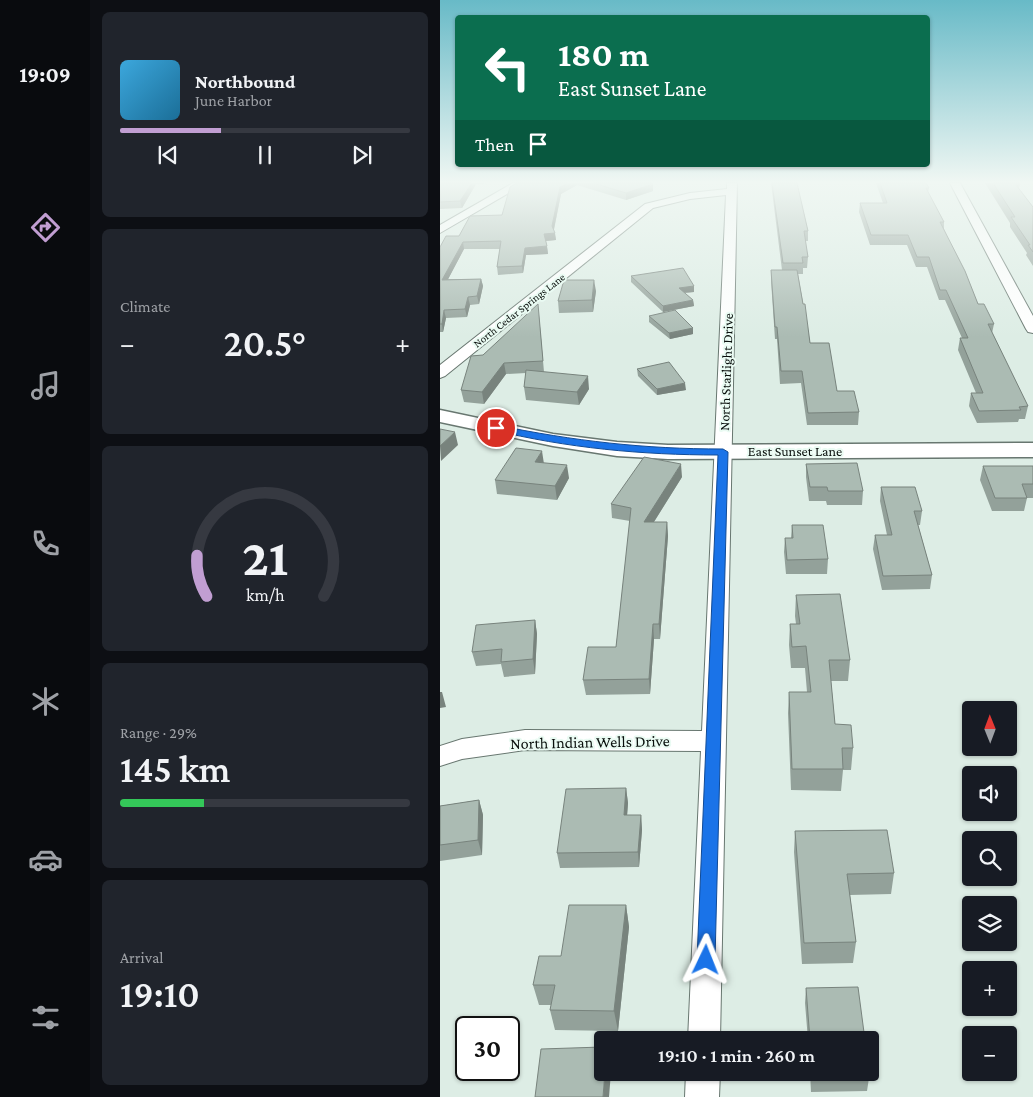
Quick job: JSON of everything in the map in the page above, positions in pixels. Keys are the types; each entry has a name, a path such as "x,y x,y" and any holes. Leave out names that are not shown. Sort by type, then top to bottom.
{"street":[{"name":"North Cedar Springs Lane","path":"440,372 614,234"},
{"name":"North Starlight Drive","path":"704,1031 712,741 730,234"},
{"path":"982,234 1033,330"},
{"name":"East Sunset Lane","path":"440,416 553,440 617,449 668,452 1033,450"},
{"name":"North Indian Wells Drive","path":"440,756 462,749 525,740 712,741"},
{"path":"702,1097 703,1081"}],"building":[{"path":"460,234 544,234 547,246 525,248 522,266 497,267 501,241 463,242 442,280 481,279 477,296 468,297 465,309 444,310 442,324 440,324 440,247 446,236 459,236"},
{"path":"779,234 804,234 808,257 802,257 803,263 783,263"},
{"path":"946,234 965,271 978,304 984,304 994,324 988,324 1028,406 1019,407 1021,410 979,411 971,393 983,393 960,338 968,338 946,290 940,290 929,257 917,257 908,235 871,235"},
{"path":"1023,234 1033,234 1033,252 1028,245 1030,245"},
{"path":"683,268 694,286 679,288 693,300 663,306 631,276"},
{"path":"771,270 797,270 803,304 805,304 810,343 829,343 837,391 854,391 859,412 808,413 802,371 781,371 777,327 775,327"},
{"path":"564,280 594,280 592,300 558,301"},
{"path":"538,304 543,361 504,363 482,392 461,390 471,356 483,355"},
{"path":"675,310 693,328 669,333 649,316"},
{"path":"669,362 685,383 657,389 637,369"},
{"path":"526,370 588,376 577,392 524,387"},
{"path":"440,429 455,432 440,446"},
{"path":"516,448 542,451 535,462 567,465 555,486 495,480"},
{"path":"644,457 681,464 644,522 667,522 659,624 653,624 649,679 583,680 588,647 616,647 631,508 611,504"},
{"path":"857,463 863,491 828,491 827,487 810,487 806,464"},
{"path":"983,466 1033,466 1033,484 1022,484 1027,498 995,498"},
{"path":"881,487 915,487 922,511 914,511 932,575 883,576 875,535 892,535"},
{"path":"792,525 823,525 828,559 787,560 785,538 793,538"},
{"path":"840,594 850,660 829,660 835,724 851,725 853,748 842,748 843,769 792,769 789,692 811,692 806,646 792,647 790,624 800,624 796,595"},
{"path":"535,620 533,659 501,662 502,649 472,652 476,625"},
{"path":"626,788 624,815 641,815 638,852 557,853 566,789"},
{"path":"479,800 478,840 440,845 440,806"},
{"path":"887,830 894,873 847,874 856,942 804,943 795,831"},
{"path":"569,905 626,905 614,1011 550,1010 555,985 533,985 539,956 561,956"},
{"path":"858,987 864,1031 809,1031 806,988"},
{"path":"594,1047 594,1081 604,1081 603,1097 535,1097 541,1049"}],"route":[{"path":"496,428 553,440 617,449 668,452 723,452 706,960"}]}
